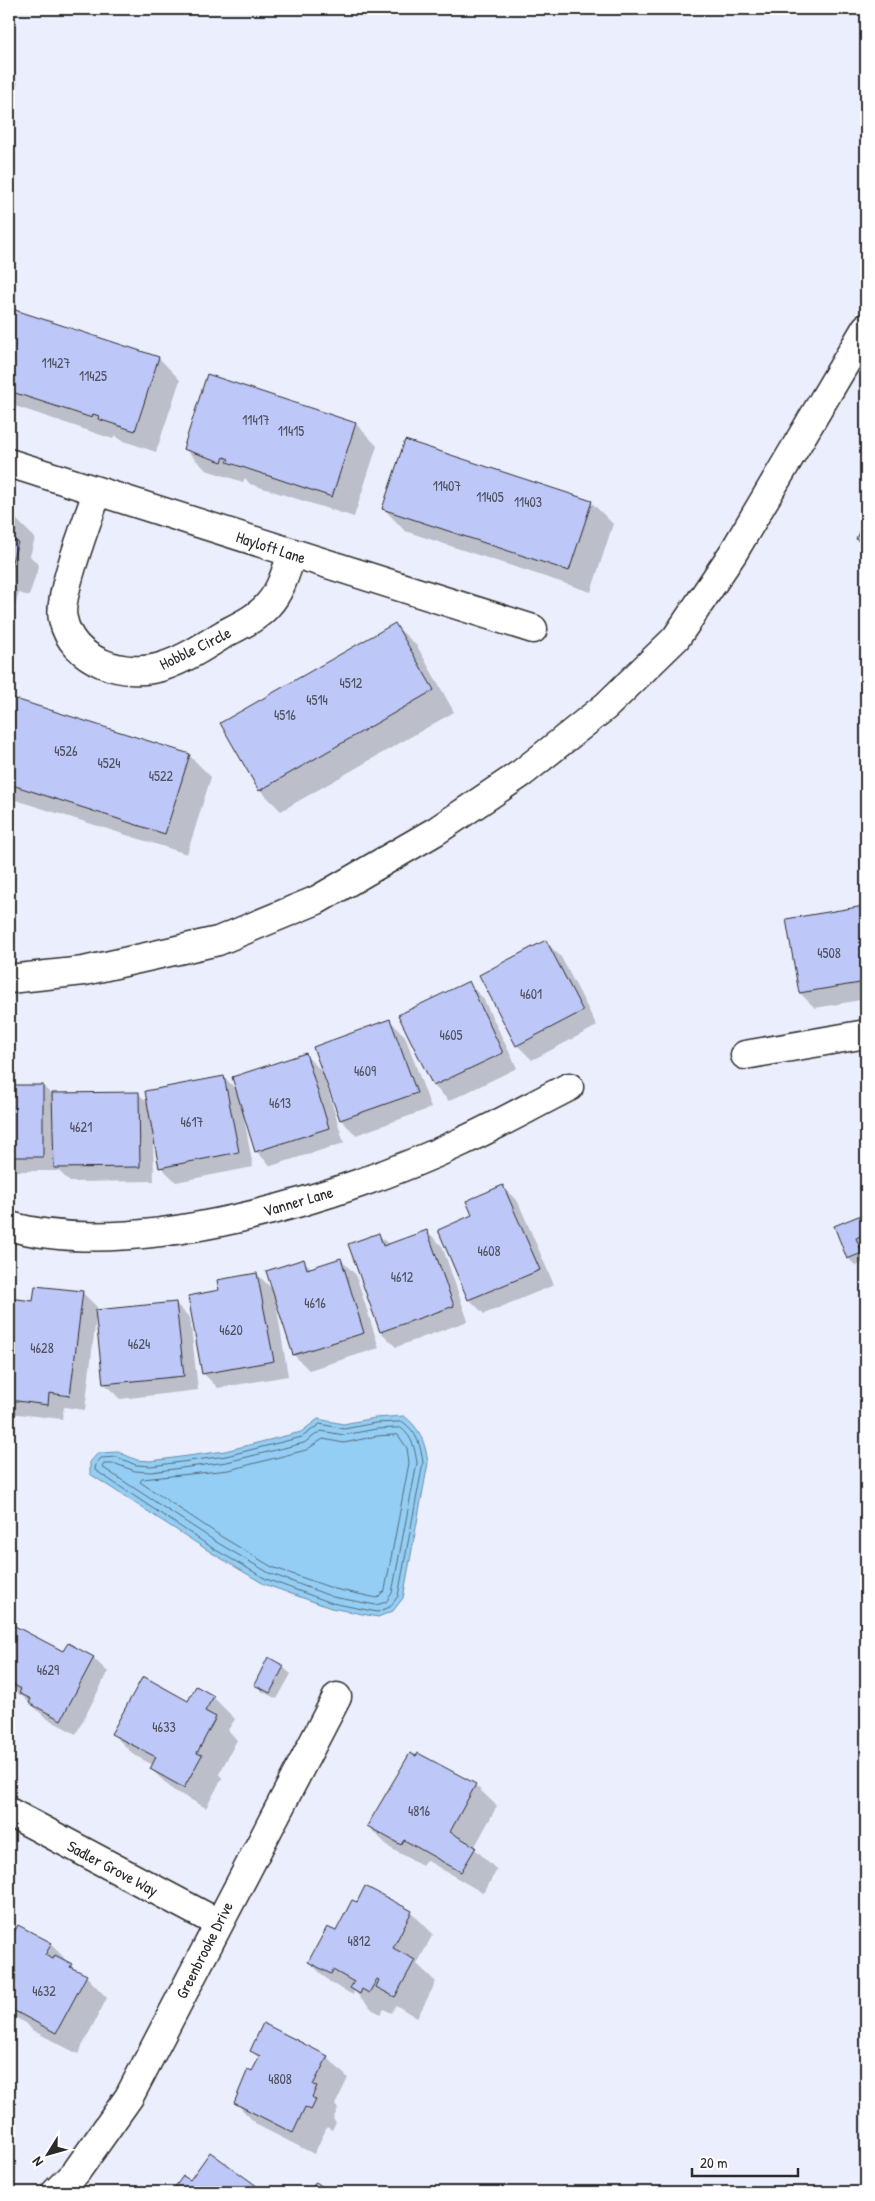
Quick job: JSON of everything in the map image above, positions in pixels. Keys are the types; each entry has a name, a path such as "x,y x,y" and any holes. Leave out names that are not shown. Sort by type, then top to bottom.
{"street":[{"path":"9,979 84,971 218,942 317,900 436,831 522,773 606,706 676,638 733,553 866,328"},
{"name":"Hayloft Lane","path":"9,463 533,630"},
{"name":"Hobble Circle","path":"97,492 62,600 62,619 69,636 80,650 98,662 124,669 146,670 164,666 192,653 258,615 269,605 278,591 292,554"},
{"path":"745,1056 866,1034"},
{"name":"Vanner Lane","path":"9,1226 31,1232 94,1238 158,1233 273,1209 339,1189 409,1164 461,1142 569,1087"},
{"name":"Greenbrooke Drive","path":"56,2192 76,2172 129,2097 337,1697"},
{"name":"Sadler Grove Way","path":"9,1812 218,1923"}],"water":[{"path":"404,1416 418,1431 428,1463 403,1598 393,1611 378,1617 331,1608 264,1584 212,1553 90,1474 90,1462 98,1453 118,1452 137,1460 151,1461 225,1451 301,1432 318,1419 343,1424 375,1418"}],"building":[{"path":"9,308 159,357 135,431 98,419 99,416 93,414 92,418 9,391"},
{"path":"207,374 356,423 332,497 227,462 229,459 224,457 222,462 183,449"},
{"path":"405,440 592,501 569,571 382,509"},
{"path":"9,514 14,516 9,533"},
{"path":"866,515 866,544 856,539"},
{"path":"9,539 18,542 9,571"},
{"path":"395,623 434,690 259,791 220,723"},
{"path":"9,697 190,754 165,834 9,784"},
{"path":"864,906 866,921 866,982 799,993 786,919"},
{"path":"546,940 583,1011 516,1046 479,975"},
{"path":"469,981 503,1053 433,1086 398,1015"},
{"path":"390,1019 417,1093 340,1120 313,1047"},
{"path":"306,1053 329,1128 255,1152 232,1077"},
{"path":"224,1076 239,1152 159,1168 145,1091"},
{"path":"9,1085 43,1085 43,1157 9,1157"},
{"path":"139,1092 140,1167 54,1168 52,1093"},
{"path":"503,1185 540,1270 468,1300 438,1230 472,1215 466,1201"},
{"path":"866,1213 866,1234 856,1238 862,1253 847,1259 834,1226"},
{"path":"427,1230 454,1306 380,1332 348,1244 379,1233 383,1246"},
{"path":"866,1241 866,1256 860,1244"},
{"path":"341,1258 364,1333 293,1355 266,1271 304,1259 307,1269"},
{"path":"257,1273 274,1361 202,1374 188,1296 219,1290 217,1280"},
{"path":"35,1286 83,1291 70,1396 49,1393 48,1405 9,1400 9,1298 33,1301"},
{"path":"176,1302 184,1376 103,1384 95,1310"},
{"path":"9,1623 63,1651 68,1643 94,1657 61,1720 29,1703 31,1699 19,1693 21,1689 9,1682"},
{"path":"268,1657 284,1666 270,1693 254,1685"},
{"path":"143,1676 188,1701 196,1686 214,1696 205,1711 216,1717 197,1753 202,1755 184,1788 150,1769 156,1757 111,1734"},
{"path":"410,1753 416,1756 418,1753 476,1784 450,1832 476,1847 461,1872 404,1840 401,1845 367,1826"},
{"path":"365,1886 412,1911 393,1948 415,1960 395,1997 376,1987 379,1980 377,1979 369,1993 362,1989 360,1994 350,1988 354,1982 333,1970 331,1974 308,1962 327,1927 336,1931 352,1900 357,1902"},
{"path":"18,1925 52,1943 45,1955 53,1959 55,1955 72,1964 70,1967 87,1975 56,2033 9,2008 9,1942"},
{"path":"263,2023 328,2056 313,2085 317,2086 312,2097 316,2100 311,2110 305,2107 293,2133 234,2103 248,2069 252,2071 260,2056 250,2051"},
{"path":"210,2152 261,2189 259,2192 165,2192 168,2189 172,2191 183,2176 190,2180"},
{"path":"316,2182 330,2192 309,2192"}]}
